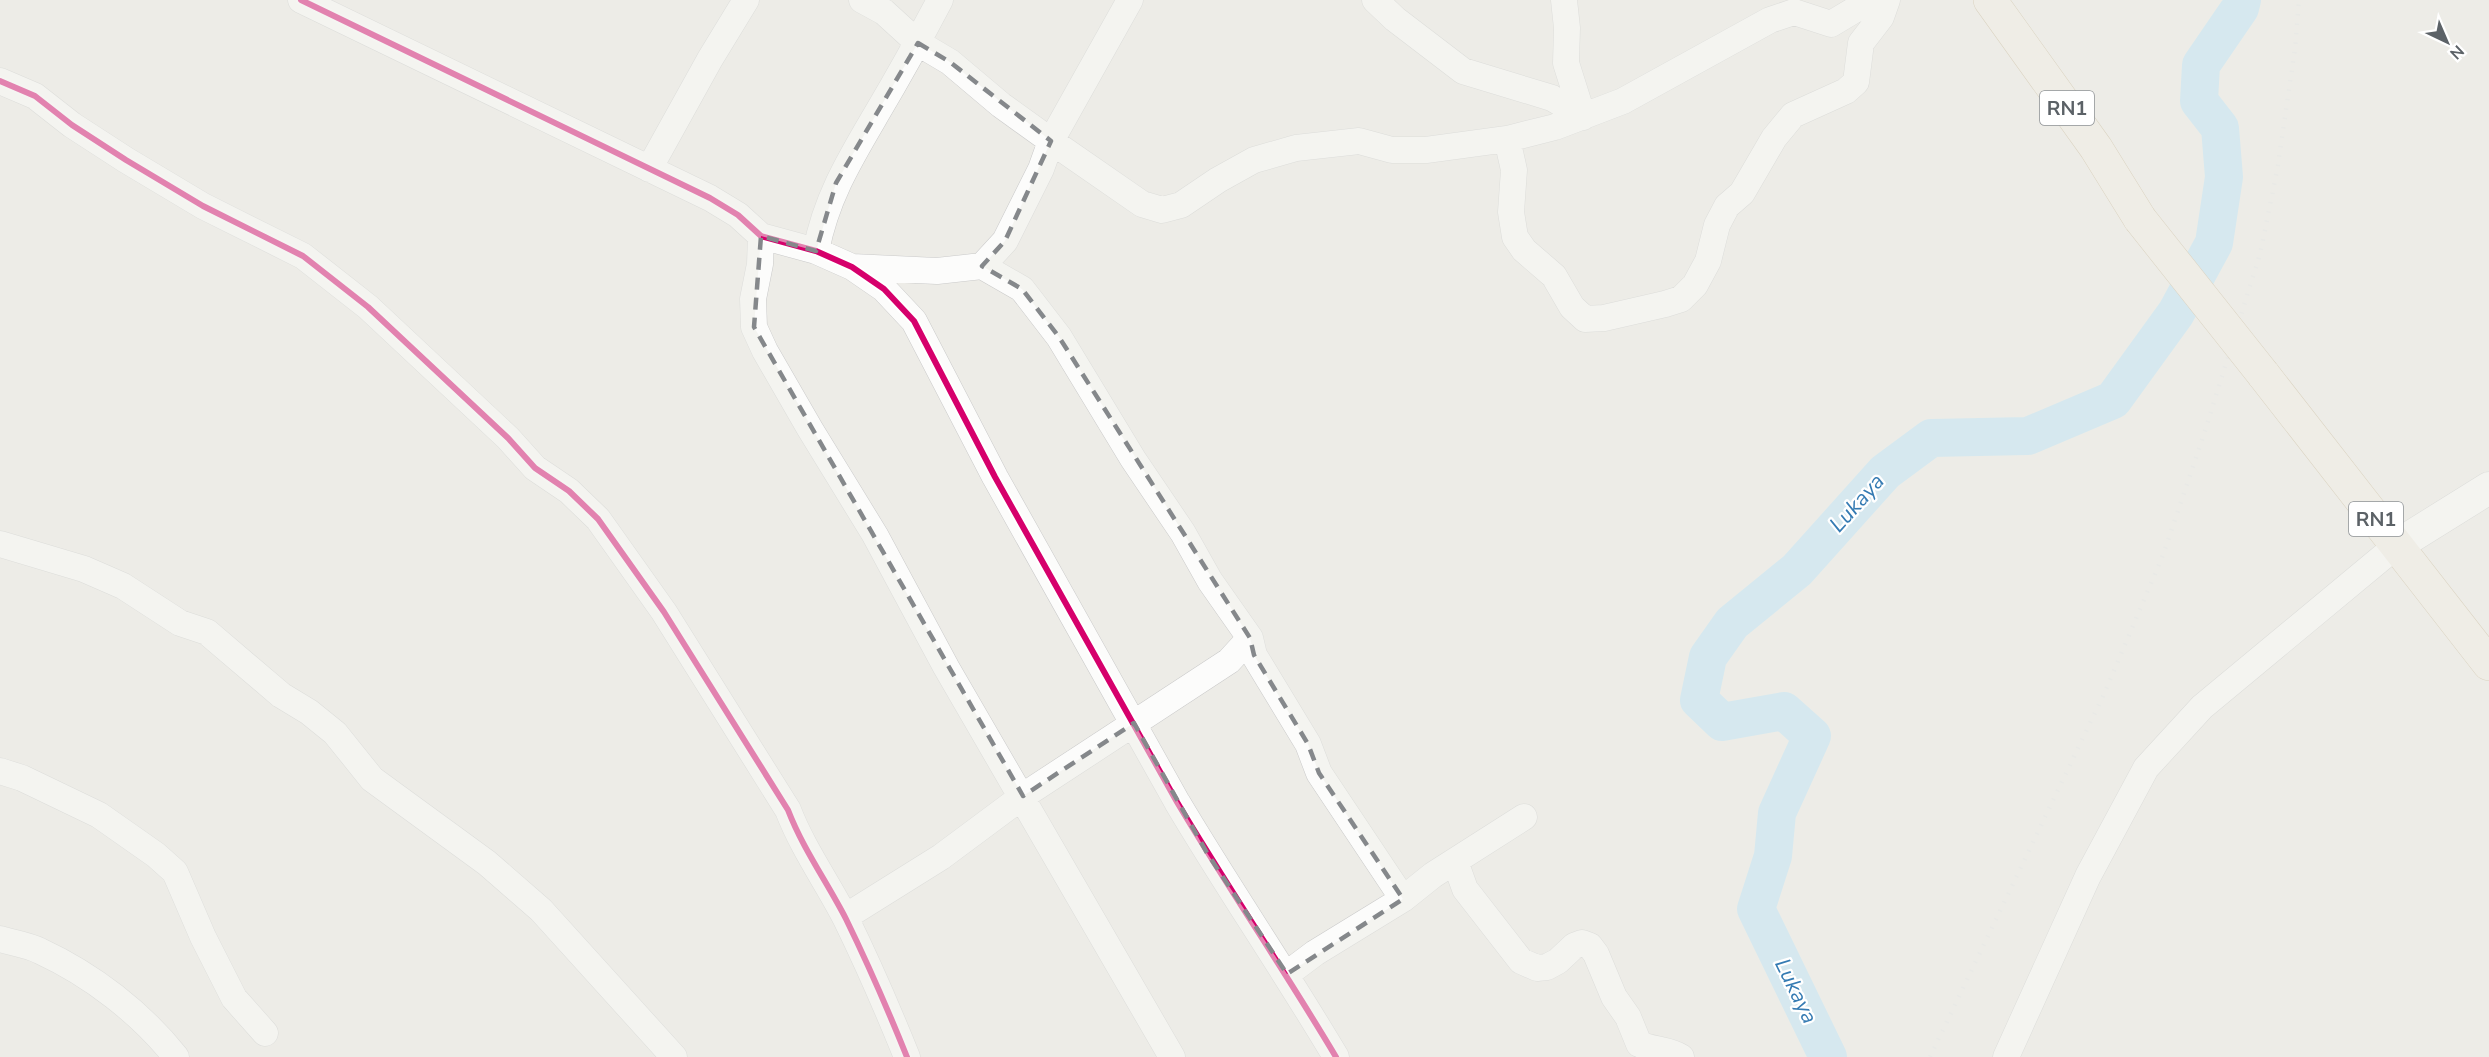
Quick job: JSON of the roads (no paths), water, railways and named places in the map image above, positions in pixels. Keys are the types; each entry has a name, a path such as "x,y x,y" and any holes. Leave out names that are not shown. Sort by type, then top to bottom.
{"highway":[{"name":"RN1","path":"1990,0 2096,148 2140,219 2489,664"}],"street":[{"path":"301,0 710,198 738,215 761,236 816,251 852,267 884,289 914,321 995,477 1208,853 1287,974 1336,1057"},
{"path":"649,169 710,59 746,0"},
{"path":"862,0 884,12 918,43 950,62 1001,105 1051,141 1142,204 1162,210 1181,205 1218,180 1254,160 1296,148 1359,141 1392,150 1426,150 1507,139 1555,127 1623,100 1770,20 1794,12 1831,24 1871,0"},
{"path":"816,251 821,223 836,183 918,43 940,0"},
{"path":"982,266 1010,233 1041,169 1051,141 1130,0"},
{"path":"1375,0 1395,19 1463,71 1552,98 1583,117"},
{"path":"1564,0 1567,28 1566,63 1583,117"},
{"path":"1507,139 1514,170 1511,212 1515,237 1524,250 1554,276 1572,307 1585,319 1604,318 1681,299 1695,285 1708,261 1717,225 1727,206 1742,194 1774,138 1793,115 1846,91 1856,82 1861,43 1881,17 1887,0"},
{"path":"0,81 35,96 72,125 203,207 303,256 368,307 508,438 535,468 569,491 598,519 664,612 788,810 797,835 845,917 908,1057"},
{"path":"761,236 760,264 753,299 753,327 810,429 875,535 946,667 1023,796 1172,1057"},
{"path":"852,267 938,271 982,266 1022,288 1059,337 1134,459 1183,533 1210,581 1250,638 1254,655 1308,744 1319,773 1403,899"},
{"path":"2006,1057 2088,876 2146,768 2202,707 2396,546 2489,488"},
{"path":"0,544 84,569 123,586 180,623 207,632 281,695 335,733 372,779 487,863 541,910 674,1057"},
{"path":"845,917 941,857 1023,796 1229,661 1250,638"},
{"path":"0,771 22,778 99,815 176,872 203,937 234,998 265,1033"},
{"path":"1287,974 1315,953 1403,899 1433,875 1524,818"},
{"path":"1455,861 1465,889 1521,961 1537,968 1547,967 1558,961 1574,946 1582,943 1590,946 1596,954 1614,997 1628,1017 1639,1044 1651,1050 1681,1057"},
{"path":"0,939 40,951 104,988 160,1037 176,1057"}],"waterway":[{"name":"Lukaya","path":"1828,1057 1756,909 1773,856 1777,813 1812,736 1784,711 1722,722 1699,700 1708,657 1732,623 1797,570 1885,472 1931,438 2028,436 2113,400 2176,313 2214,243 2224,177 2220,128 2199,101 2201,65 2240,8 2242,0"}],"railway":[{"path":"1930,1057 2104,694 2163,555 2204,434 2260,254 2277,171 2295,49 2299,0"}]}
